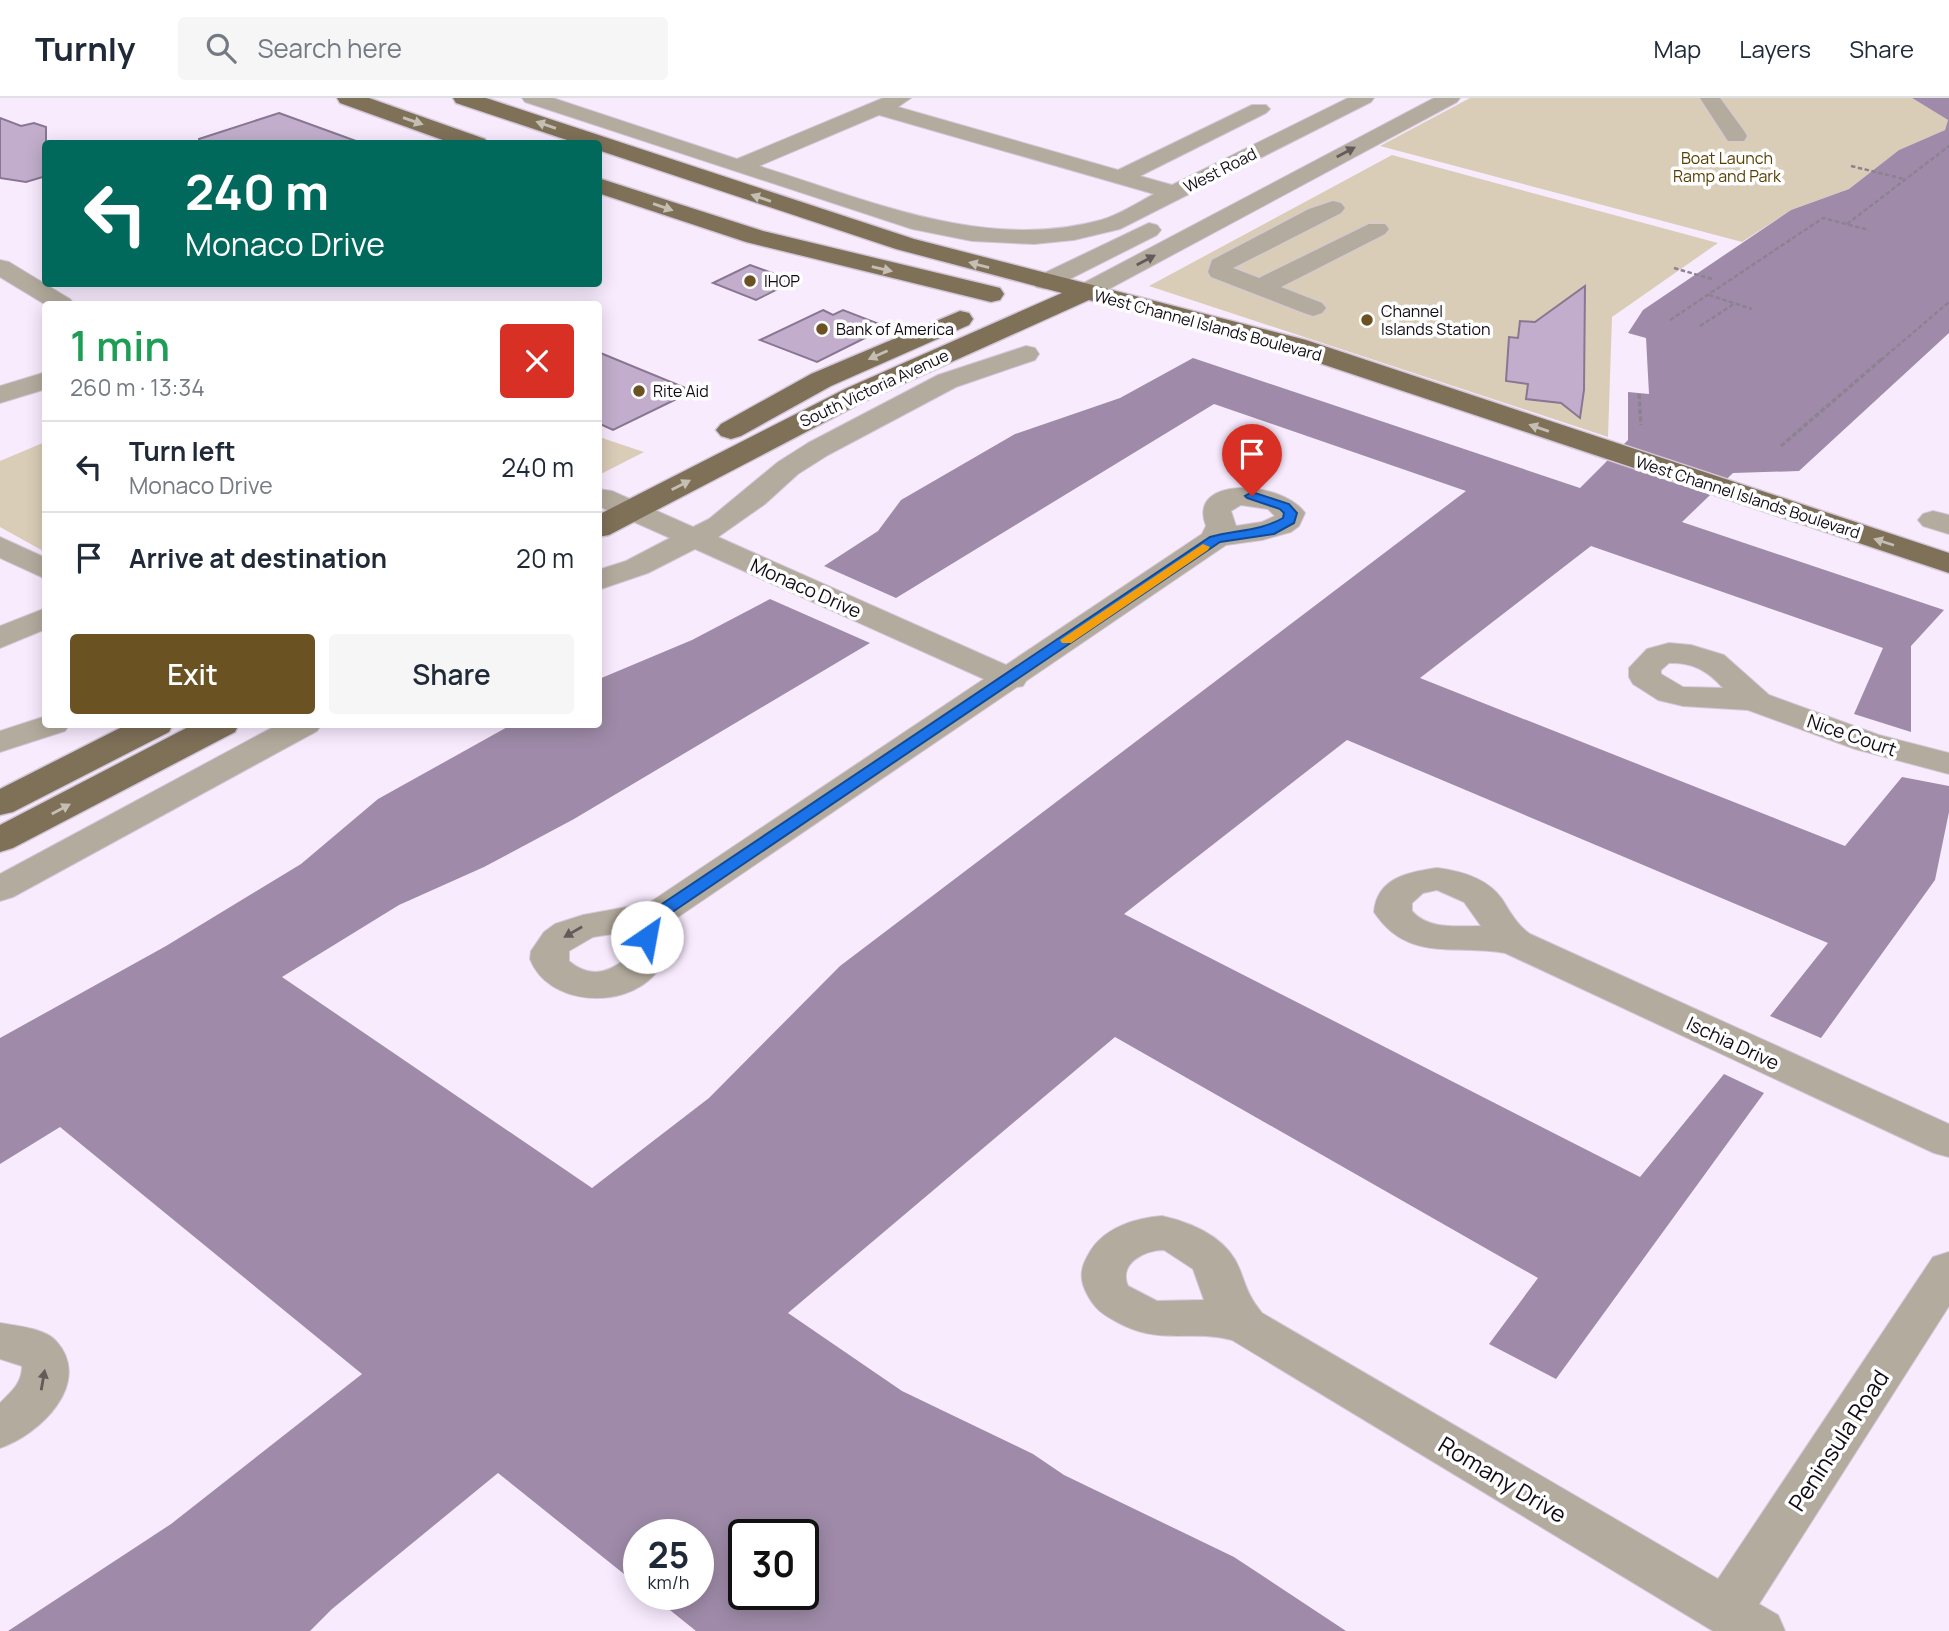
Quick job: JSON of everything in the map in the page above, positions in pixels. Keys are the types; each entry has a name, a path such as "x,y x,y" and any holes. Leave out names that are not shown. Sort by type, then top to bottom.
{"main road":[{"path":"348,98 466,140"},
{"name":"West Channel Islands Boulevard","path":"464,98 589,140"},
{"name":"West Channel Islands Boulevard","path":"602,144 1047,295 1194,341 1593,458 1714,498 1949,563"},
{"name":"West Channel Islands Boulevard","path":"602,186 755,237 1008,298 1047,295"},
{"name":"West Channel Islands Boulevard","path":"1085,292 1273,339 1593,458"},
{"name":"South Victoria Avenue","path":"602,526 1047,295 1085,292"},
{"name":"South Victoria Avenue","path":"602,497 821,380 1008,298"},
{"name":"West Channel Islands Boulevard","path":"1714,498 1949,589"},
{"path":"0,804 148,728"},
{"path":"0,840 214,728"}],"street":[{"name":"West Road","path":"532,98 920,224 972,234 1034,237 1074,233 1112,224 1364,98"},
{"path":"738,167 901,98"},
{"name":"South Victoria Avenue","path":"1047,295 1409,98"},
{"name":"South Victoria Avenue","path":"1085,292 1450,98"},
{"path":"1710,98 1714,107 1732,124 1736,136"},
{"path":"1233,102 1314,123"},
{"path":"878,108 1174,193"},
{"path":"1121,177 1259,109"},
{"path":"1313,308 1220,272 1221,265 1333,208"},
{"path":"1259,288 1377,229"},
{"path":"0,267 56,301"},
{"path":"602,580 623,573 719,524 755,498 788,468 818,449 947,381 1026,354"},
{"path":"0,395 42,381"},
{"name":"Monaco Drive","path":"602,499 1011,679"},
{"path":"662,911 1215,540"},
{"path":"0,547 42,568"},
{"path":"0,638 42,619"},
{"name":"Nice Court","path":"1756,702 1867,742 1949,764"},
{"path":"0,742 42,728"},
{"path":"0,888 298,728"},
{"name":"Ischia Drive","path":"1516,943 1949,1142"},
{"name":"Peninsula Road","path":"1743,1621 1949,1269"},
{"name":"Romany Drive","path":"1246,1326 1743,1621"},
{"path":"0,1341 20,1343 34,1350 43,1360 46,1374 43,1390 32,1405 17,1419 0,1428"}],"path":[{"path":"1846,224 1949,146"},
{"path":"1851,166 1905,179"},
{"path":"1670,320 1824,218 1869,230"},
{"path":"1674,268 1712,279"},
{"path":"1708,295 1752,309"},
{"path":"1781,446 1949,302"},
{"path":"1700,326 1735,303"},
{"path":"1639,394 1641,425"}],"green space":[{"name":"Boat Launch Ramp and Park","path":"1470,98 1912,98 1948,120 1945,130 1899,150 1849,189 1791,210 1742,242 1380,146"},
{"path":"1392,155 1718,243 1612,317 1608,437 1149,286"},
{"path":"602,438 644,452 602,473"},
{"path":"42,443 42,550 0,527 0,461"}],"shaded area":[{"path":"1912,98 1949,98 1949,333 1799,471 1733,473 1682,522 1944,610 1911,646 1911,732 1854,714 1883,648 1591,546 1420,678 1845,846 1902,777 1949,786 1949,812 1935,880 1821,1038 1770,1016 1828,943 1347,740 1124,914 1640,1177 1724,1074 1764,1093 1556,1379 1489,1344 1538,1278 1115,1037 788,1313 902,1391 1033,1454 1064,1475 1234,1557 1346,1631 696,1631 670,1610 714,1610 714,1519 623,1519 623,1573 498,1473 332,1609 310,1631 8,1631 171,1524 362,1374 60,1127 0,1164 0,1038 166,946 301,864 378,799 506,728 602,728 602,678 692,640 770,599 870,643 574,819 484,867 399,905 282,977 592,1188 709,1098 840,966 1466,491 1214,404 896,598 824,566 878,531 901,500 1015,434 1120,398 1193,358 1580,488 1628,440 1628,392 1649,394 1646,338 1628,333 1643,310 1791,210 1849,189 1899,150 1945,130 1948,120"}],"building":[{"path":"279,113 353,140 199,140"},
{"path":"0,118 21,126 34,123 46,127 46,140 42,140 42,177 26,182 0,178"},
{"path":"750,265 794,281 756,300 713,283"},
{"path":"1585,286 1584,390 1580,418 1561,403 1526,399 1528,384 1506,381 1509,337 1518,338 1520,321 1535,322"},
{"path":"823,310 833,315 843,310 887,327 817,362 760,340"},
{"name":"Rite Aid","path":"602,354 693,391 613,430 602,425"}],"slow traffic":[{"path":"1067,640 1203,547"}],"place":[{"name":"IHOP","path":"750,281"},
{"name":"Channel Islands Station","path":"1367,320"},
{"name":"Bank of America","path":"822,329"},
{"name":"Rite Aid","path":"639,391"}],"route":[{"path":"647,937 651,923 662,911 1215,540 1238,534 1270,531 1291,517 1288,509 1278,503 1252,496"}]}
